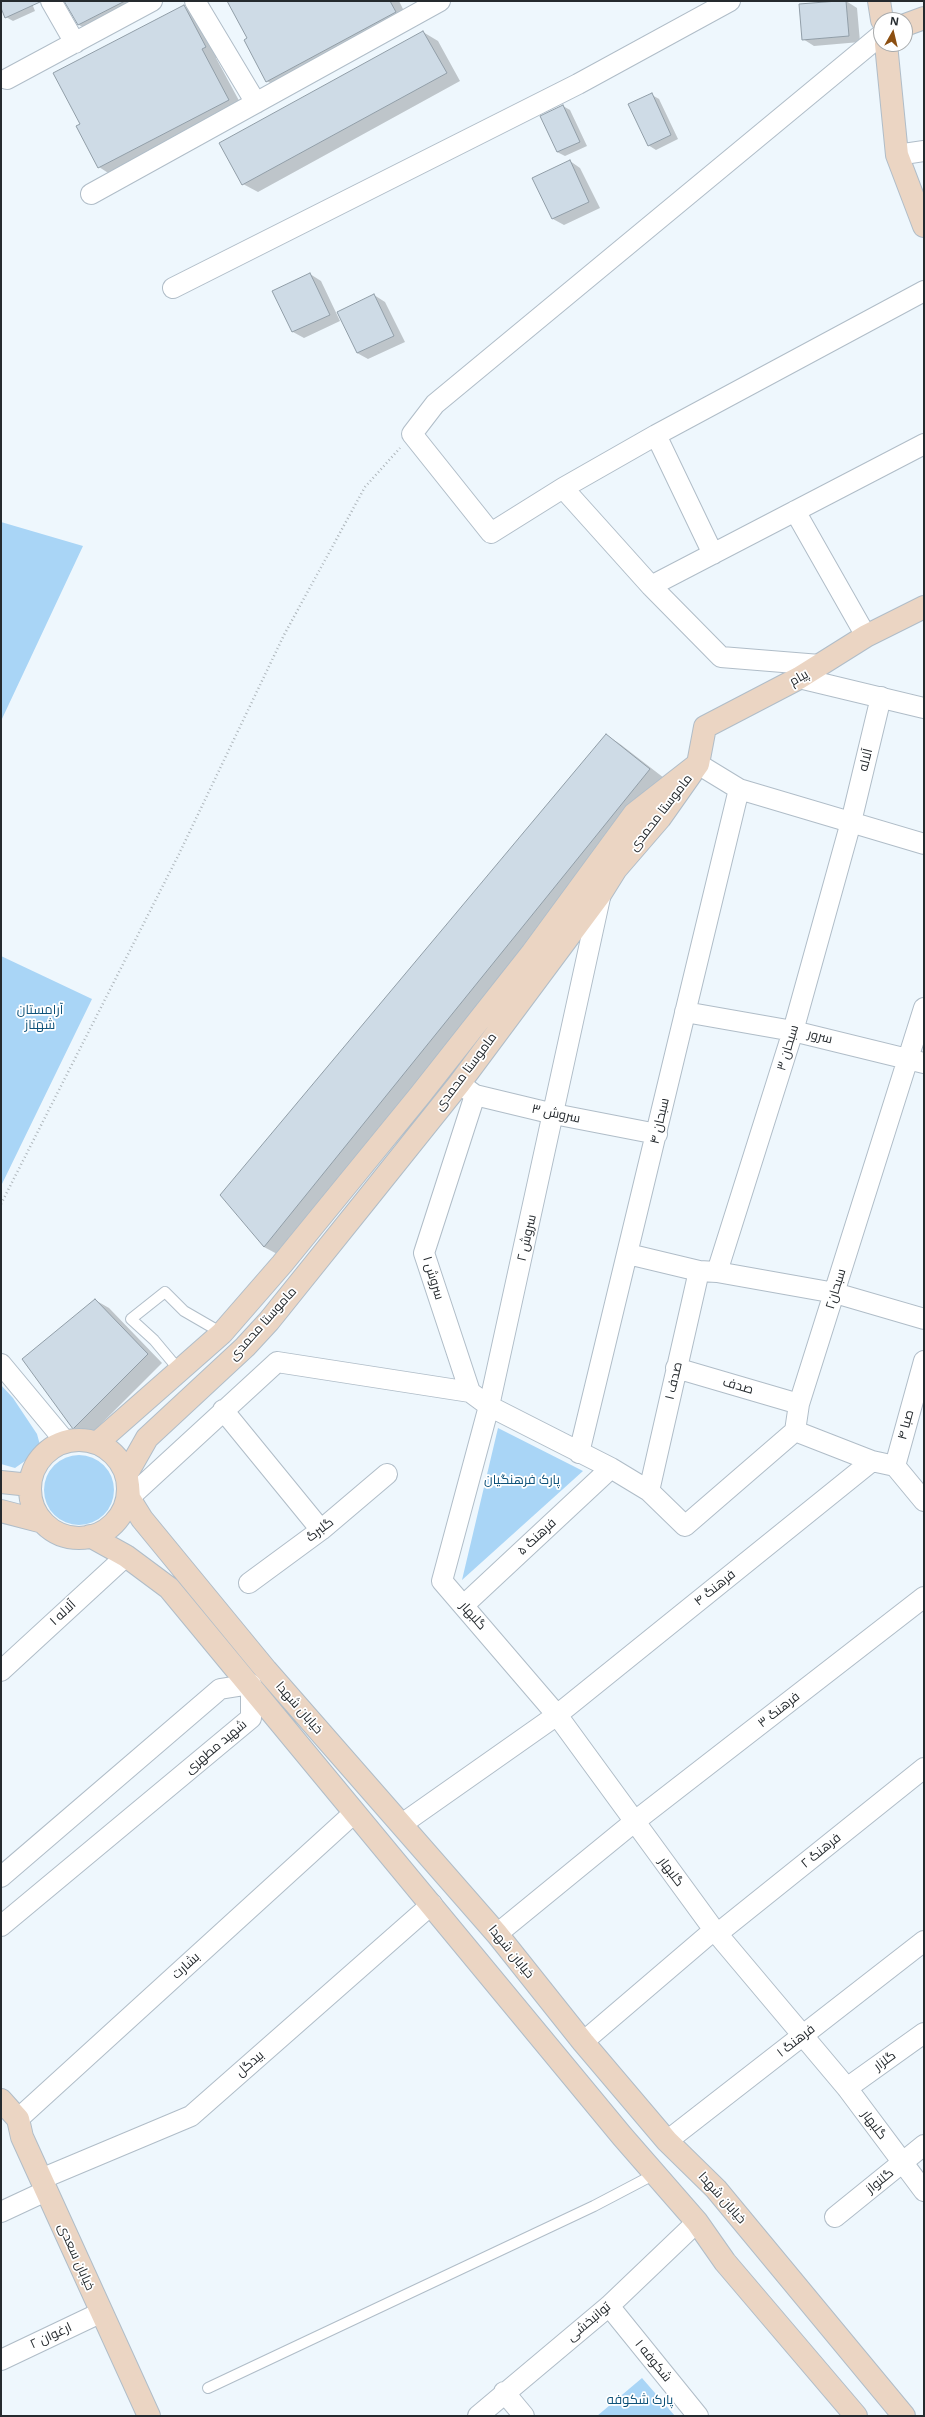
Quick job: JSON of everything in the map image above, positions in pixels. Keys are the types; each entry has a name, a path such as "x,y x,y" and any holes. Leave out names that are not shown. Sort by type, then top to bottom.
{"main road":[{"path":"879,1 881,12"},
{"path":"913,22 924,18"},
{"path":"887,52 898,155 924,226"},
{"name":"پیام","path":"698,764 705,727 800,678 866,636 924,607"},
{"name":"ماموستا محمدی","path":"128,1486 147,1438 245,1347 269,1321 467,1089 616,869 660,818 698,764"},
{"name":"ماموستا محمدی","path":"97,1443 222,1333 282,1264 425,1089 532,953 634,814 698,764"},
{"path":"1,1510 43,1522 62,1534 73,1537 90,1536 110,1526 118,1518 128,1496 128,1486 115,1456 97,1443 66,1441 52,1447 41,1457 33,1470 30,1484 30,1498 35,1511 43,1522"},
{"path":"1,1482 30,1484"},
{"name":"خیابان شهدا","path":"128,1486 146,1524 258,1677 354,1813 432,1904 655,2174 697,2222 725,2262 856,2416"},
{"name":"خیابان شهدا","path":"90,1536 126,1556 169,1588 402,1824 497,1934 583,2042 667,2141 721,2195 904,2416"},
{"name":"خیابان سعدی","path":"1,2100 18,2119 22,2137 43,2185 149,2416"}],"street":[{"path":"51,1 74,43"},
{"path":"7,79 152,1"},
{"path":"195,1 256,103"},
{"path":"91,194 256,103 419,6 440,1"},
{"path":"172,288 578,84 730,1"},
{"path":"873,42 435,404 412,434 491,533 563,488 656,435 924,290"},
{"path":"898,155 924,151"},
{"path":"656,435 713,554"},
{"path":"651,586 924,444"},
{"path":"563,488 651,586 721,657 820,665"},
{"path":"795,511 866,636"},
{"path":"800,678 924,708"},
{"name":"آلاله","path":"851,822 881,697"},
{"path":"698,764 738,789 924,844"},
{"name":"سبحان ۴","path":"579,1453 657,1134 738,789"},
{"name":"سبحان ۳","path":"708,1271 794,1031 851,822"},
{"name":"سروش ۲","path":"442,1581 489,1406 554,1114 601,893"},
{"name":"سبحان۲","path":"796,1431 799,1404 835,1293 916,1061 924,1008"},
{"name":"سرور","path":"685,1012 794,1031 916,1061"},
{"name":"سروش ۳","path":"467,1089 554,1114 657,1134"},
{"name":"سروش ۱","path":"467,1089 424,1253 470,1392"},
{"path":"628,1254 708,1271 835,1293 924,1319"},
{"name":"صدف ۱","path":"649,1491 676,1368 708,1271"},
{"name":"صبا ۴","path":"895,1466 924,1361"},
{"path":"128,1486 223,1410 277,1362 470,1392 489,1406 611,1468 649,1491 685,1526 796,1431 872,1461 895,1466 924,1501"},
{"path":"1,1364 66,1441"},
{"name":"صدف","path":"676,1368 799,1404"},
{"path":"223,1410 321,1530"},
{"name":"فرهنگ ۴","path":"402,1824 557,1715 872,1461"},
{"name":"فرهنگ ۵","path":"464,1605 611,1468"},
{"name":"گلبرگ","path":"249,1583 321,1530 387,1474"},
{"name":"آلاله ۱","path":"1,1671 126,1556"},
{"name":"گلبهار","path":"442,1581 557,1715 716,1932 847,2088 924,2191"},
{"name":"فرهنگ ۳","path":"497,1934 634,1822 924,1597"},
{"path":"1,1878 220,1689 258,1677"},
{"name":"شهید مطهری","path":"1,1926 251,1718 258,1677"},
{"name":"فرهنگ ۲","path":"583,2042 716,1932 924,1768"},
{"name":"بشارت","path":"18,2119 354,1813"},
{"name":"بیدگل","path":"1,2212 43,2185 191,2116 432,1904"},
{"name":"فرهنگ ۱","path":"667,2141 924,1941"},
{"name":"گلزار","path":"847,2088 924,2033"},
{"name":"گلنواز","path":"835,2217 924,2145"},
{"name":"توانبخشی","path":"478,2416 504,2392 609,2306 697,2222"},
{"name":"شکوفه ۱","path":"609,2306 698,2416"},
{"name":"ارغوان ۲","path":"1,2360 102,2312"},
{"path":"504,2392 524,2416"}],"lane":[{"path":"180,1371 154,1340 131,1319 165,1292 184,1311 222,1333"},
{"path":"208,2388 594,2206 655,2174"}],"path":[{"path":"1,1204 179,854 284,635 365,486 412,434"}],"green space":[{"path":"1,522 83,546 1,721"},
{"name":"آرامستان شهناز","path":"1,956 92,999 1,1186"},
{"path":"1,1385 13,1398 37,1434 40,1445 35,1454 15,1468 1,1464"},
{"name":"پارک فرهنگیان","path":"498,1428 583,1471 462,1580"},
{"path":"79,1455 92,1458 104,1465 111,1477 114,1490 111,1503 104,1515 92,1522 79,1525 66,1522 54,1515 47,1503 44,1490 47,1477 54,1465 66,1458"},
{"name":"پارک شکوفه","path":"642,2378 675,2416 597,2416"}],"building":[{"path":"1,1 40,2 5,18 1,8"},
{"path":"64,1 125,1 78,25"},
{"path":"227,1 390,1 396,12 266,82 244,40 247,38"},
{"path":"846,1 849,36 802,40 799,4"},
{"path":"184,5 206,47 202,49 229,100 98,168 76,126 80,124 53,73"},
{"path":"423,31 447,73 242,185 219,143"},
{"path":"652,93 671,135 648,146 628,104"},
{"path":"563,105 580,142 557,152 540,116"},
{"path":"570,160 589,202 552,219 532,178"},
{"path":"310,273 330,315 292,332 272,291"},
{"path":"374,294 394,336 357,353 337,312"},
{"path":"606,734 650,769 264,1247 220,1195"},
{"path":"95,1299 148,1354 73,1429 22,1359"}]}
